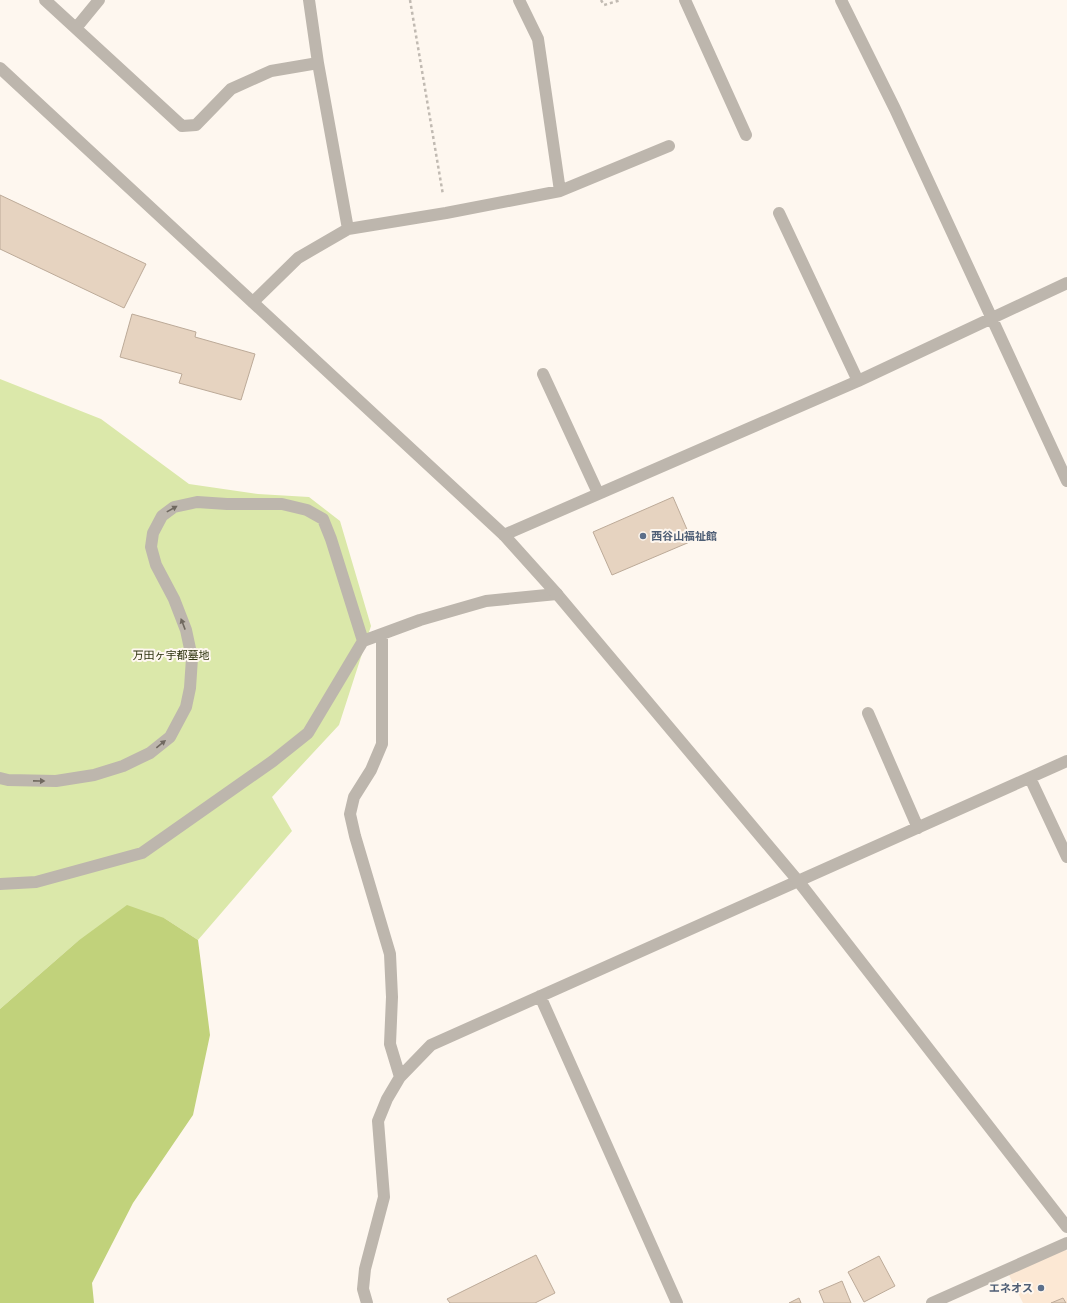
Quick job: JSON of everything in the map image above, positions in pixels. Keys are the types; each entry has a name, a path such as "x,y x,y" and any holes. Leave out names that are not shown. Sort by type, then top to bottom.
{"street":[{"path":"45,0 182,126 196,125 231,89 272,71 318,63"},
{"path":"76,28 98,0"},
{"path":"309,0 318,63 348,229"},
{"path":"519,0 538,39 560,191"},
{"path":"686,0 746,134"},
{"path":"841,0 895,109 1067,481"},
{"path":"0,68 504,535 557,594 799,882 1067,1227"},
{"path":"253,302 298,258 348,229 446,213 560,191 669,146"},
{"path":"779,213 858,381"},
{"path":"504,535 858,381 1067,283"},
{"path":"543,374 598,493"},
{"path":"0,778 8,780 56,781 94,775 123,766 150,753 170,737 186,707 190,688 192,658 186,630 174,599 156,565 151,548 153,533 162,516 174,507 197,502 227,504 282,504 307,510 323,519 331,539 363,641"},
{"path":"0,884 36,882 142,853 273,761 308,733 363,641 420,620 486,601 557,594"},
{"path":"382,634 382,744 371,770 354,797 350,814 355,836 390,954 392,997 390,1044 400,1077"},
{"path":"868,713 918,828"},
{"path":"367,1303 363,1289 365,1268 384,1197 378,1121 387,1099 400,1077 431,1045 799,882 1067,761"},
{"path":"1030,778 1067,857"},
{"path":"540,996 677,1303"},
{"path":"932,1303 1067,1243"}],"path":[{"path":"410,0 446,213"},
{"path":"601,0 604,5 621,0"}],"shaded area":[{"name":"エネオス","path":"1064,1248 1067,1251 1067,1303 1023,1303 1008,1273"}],"green space":[{"name":"万田ヶ宇都墓地","path":"0,379 101,419 189,484 258,494 309,497 340,521 371,626 339,725 272,797 292,831 198,940 164,918 78,941 0,1009"},
{"path":"127,905 164,918 198,940 210,1035 193,1115 133,1203 92,1283 94,1303 0,1303 0,1009 78,941"}],"building":[{"path":"0,195 146,264 124,308 0,249"},
{"path":"132,314 196,332 195,337 255,354 241,400 179,383 182,374 120,357"},
{"name":"西谷山福祉館","path":"673,497 692,541 612,575 593,532"},
{"path":"536,1255 555,1293 535,1303 450,1303 447,1299"},
{"path":"879,1256 895,1286 864,1302 848,1272"},
{"path":"842,1281 851,1303 824,1303 819,1291"},
{"path":"799,1298 801,1303 789,1303"},
{"path":"1063,1298 1066,1303 1051,1303"}],"place":[{"name":"西谷山福祉館","path":"643,536"},
{"name":"エネオス","path":"1041,1288"}]}
